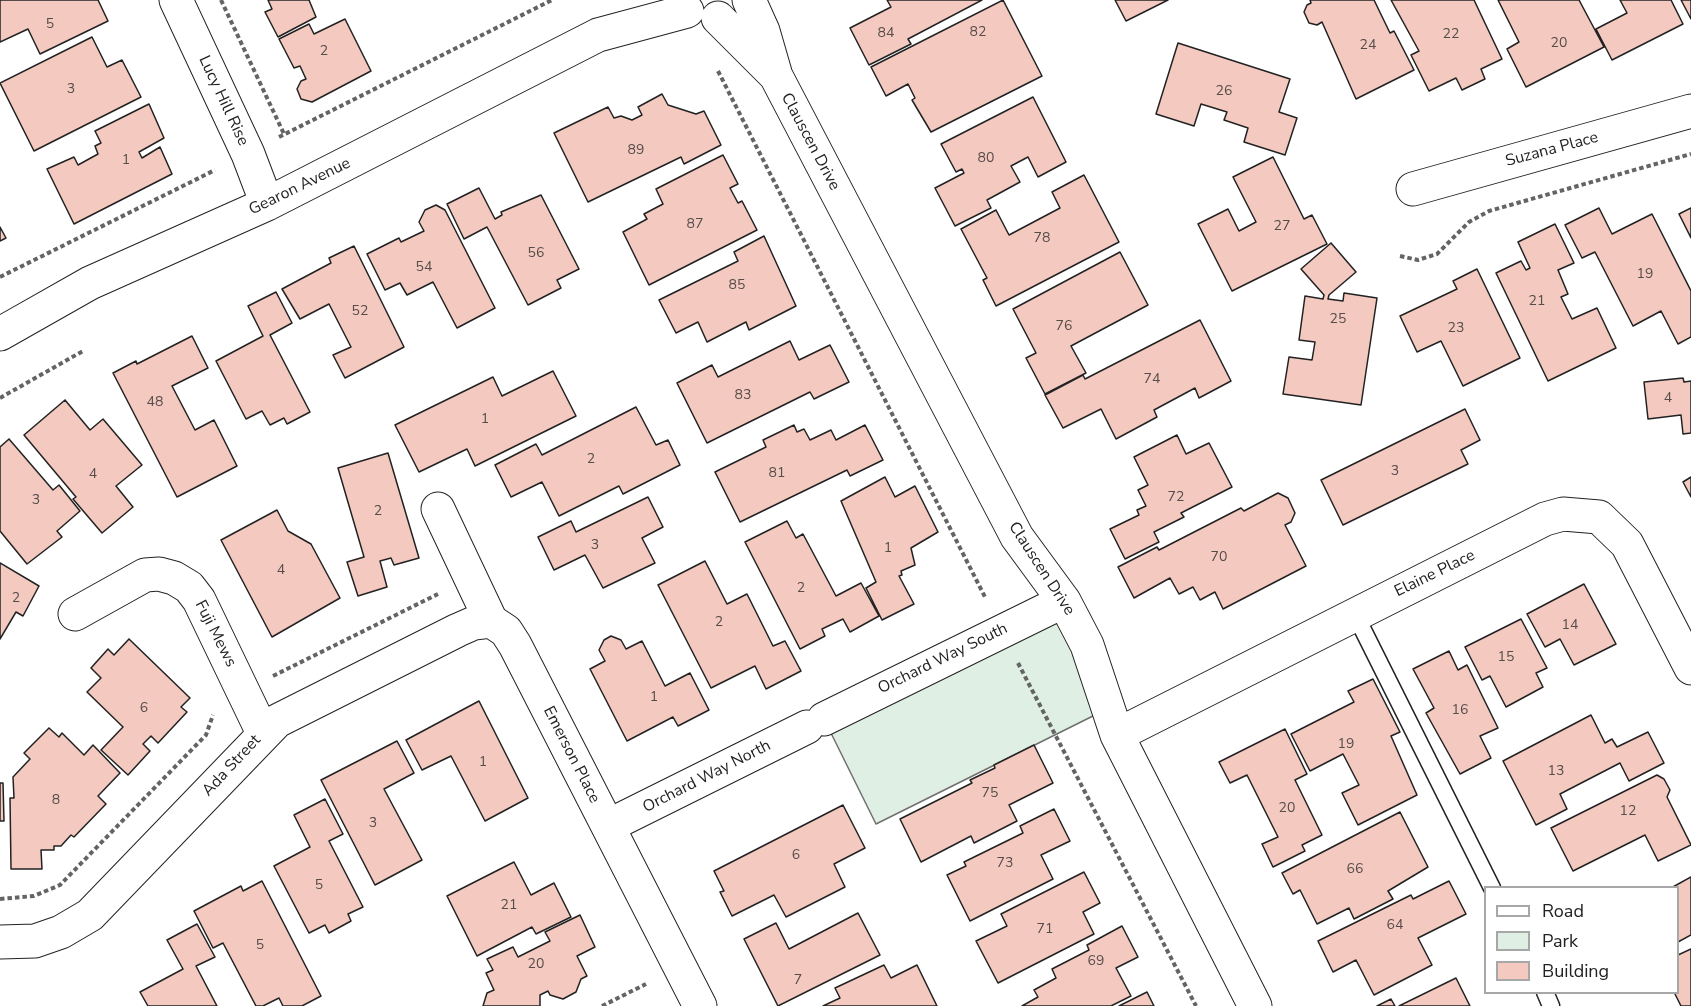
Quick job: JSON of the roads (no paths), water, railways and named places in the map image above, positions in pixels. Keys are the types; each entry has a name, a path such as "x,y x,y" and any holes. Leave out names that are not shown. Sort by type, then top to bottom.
{"street":[{"name":"Lucy Hill Rise","path":"176,0 248,154 267,204"},
{"name":"Gearon Avenue","path":"598,35 639,0"},
{"name":"Clauscen Drive","path":"749,0 763,31 776,76 1017,537 1064,601 1087,645 1117,735 1255,1006"},
{"name":"Gearon Avenue","path":"0,333 90,283 267,204 598,35 706,7"},
{"name":"Clauscen Drive","path":"706,7 776,76"},
{"name":"Suzana Place","path":"1413,189 1691,111"},
{"name":"Emerson Place","path":"438,509 491,621 506,631 515,645 608,826 695,1004"},
{"name":"Elaine Place","path":"1117,735 1545,519 1563,514 1599,517 1627,544 1691,668"},
{"name":"Fuji Mews","path":"75,614 145,575 159,574 174,578 189,587 199,600 263,733"},
{"name":"Orchard Way South","path":"815,723 1064,601"},
{"name":"Ada Street","path":"0,942 35,941 62,932 90,915 277,721 458,630 474,623 491,621"},
{"name":"Orchard Way North","path":"608,826 815,723"}],"lane":[{"path":"1355,614 1491,886"}]}
